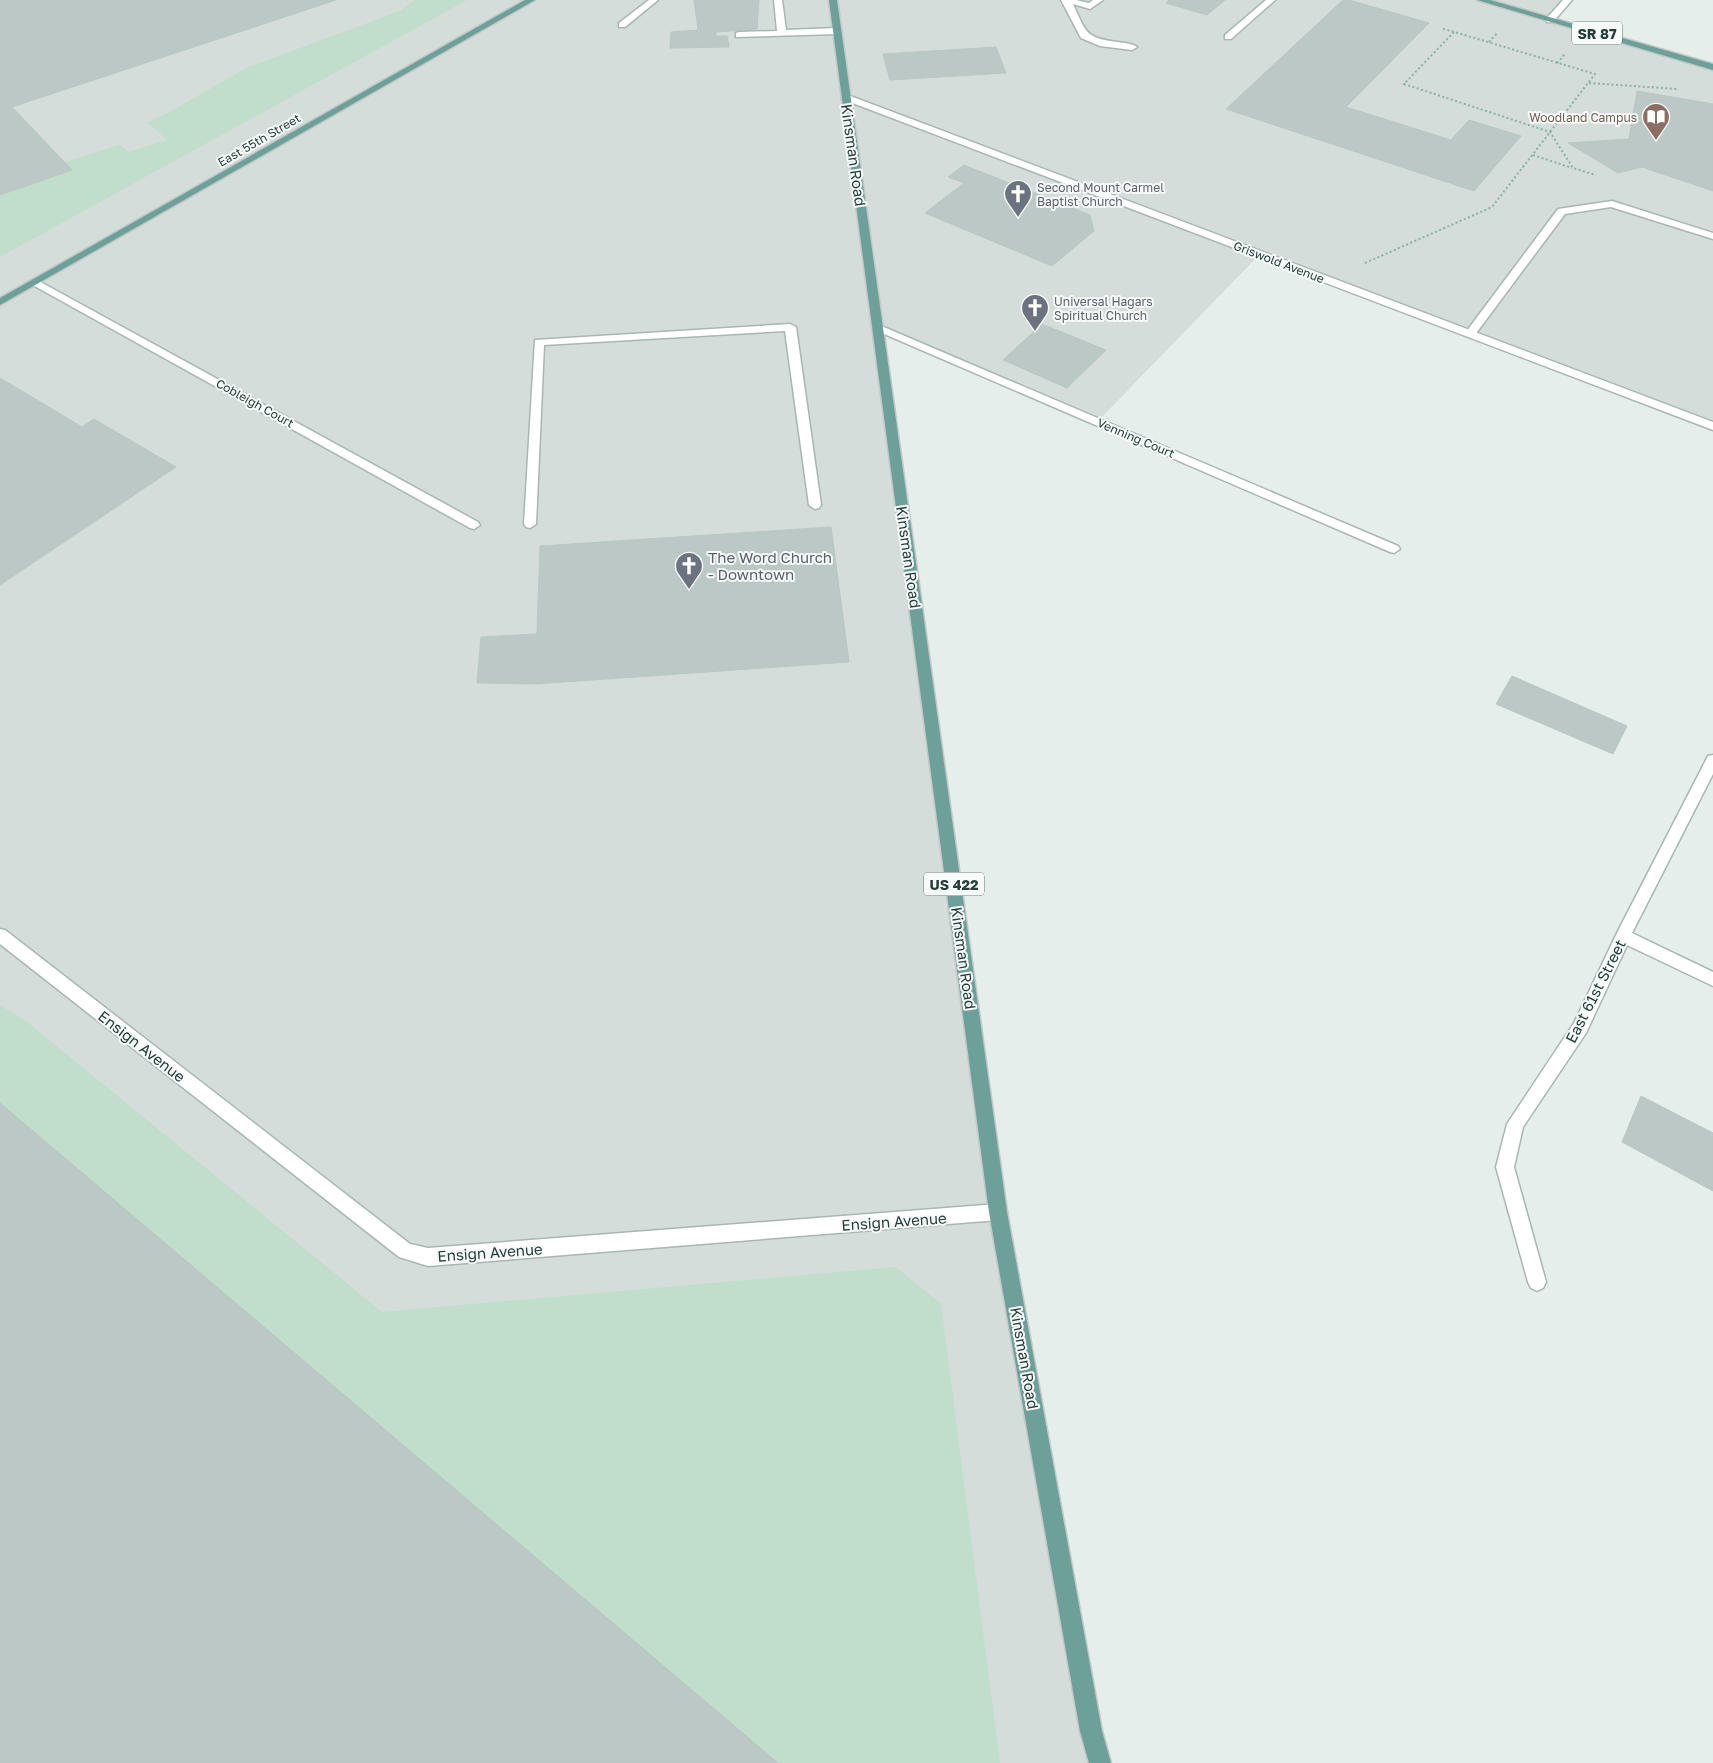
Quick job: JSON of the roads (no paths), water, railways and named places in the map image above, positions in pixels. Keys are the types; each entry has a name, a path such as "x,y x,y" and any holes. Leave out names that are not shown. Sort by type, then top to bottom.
{"main road":[{"name":"East 55th Street","path":"0,302 531,0"},
{"name":"Kinsman Road","path":"833,0 998,1212 1091,1730 1100,1763"},
{"name":"SR 87","path":"1481,0 1713,67"}],"street":[{"path":"622,25 654,0"},
{"path":"778,0 782,33"},
{"path":"1066,0 1090,6 1099,0"},
{"path":"1066,0 1084,36 1100,43 1132,47"},
{"path":"1228,37 1271,0"},
{"path":"1550,20 1568,0"},
{"path":"738,35 836,30"},
{"name":"Griswold Avenue","path":"845,97 1713,426"},
{"path":"1470,334 1562,211 1612,204 1713,236"},
{"name":"Cobleigh Court","path":"35,282 474,525"},
{"path":"530,524 538,342 790,327 815,505"},
{"name":"Venning Court","path":"879,328 1394,549"},
{"name":"East 61st Street","path":"1537,1282 1505,1167 1515,1124 1580,1028 1713,760"},
{"name":"Ensign Avenue","path":"0,935 405,1251 428,1257 998,1212"},
{"path":"1624,936 1713,979"}],"place":[{"name":"Woodland Campus","path":"1656,141"},
{"name":"Second Mount Carmel Baptist Church","path":"1018,218"},
{"name":"Universal Hagars Spiritual Church","path":"1035,332"},
{"name":"The Word Church - Downtown","path":"689,590"}]}
